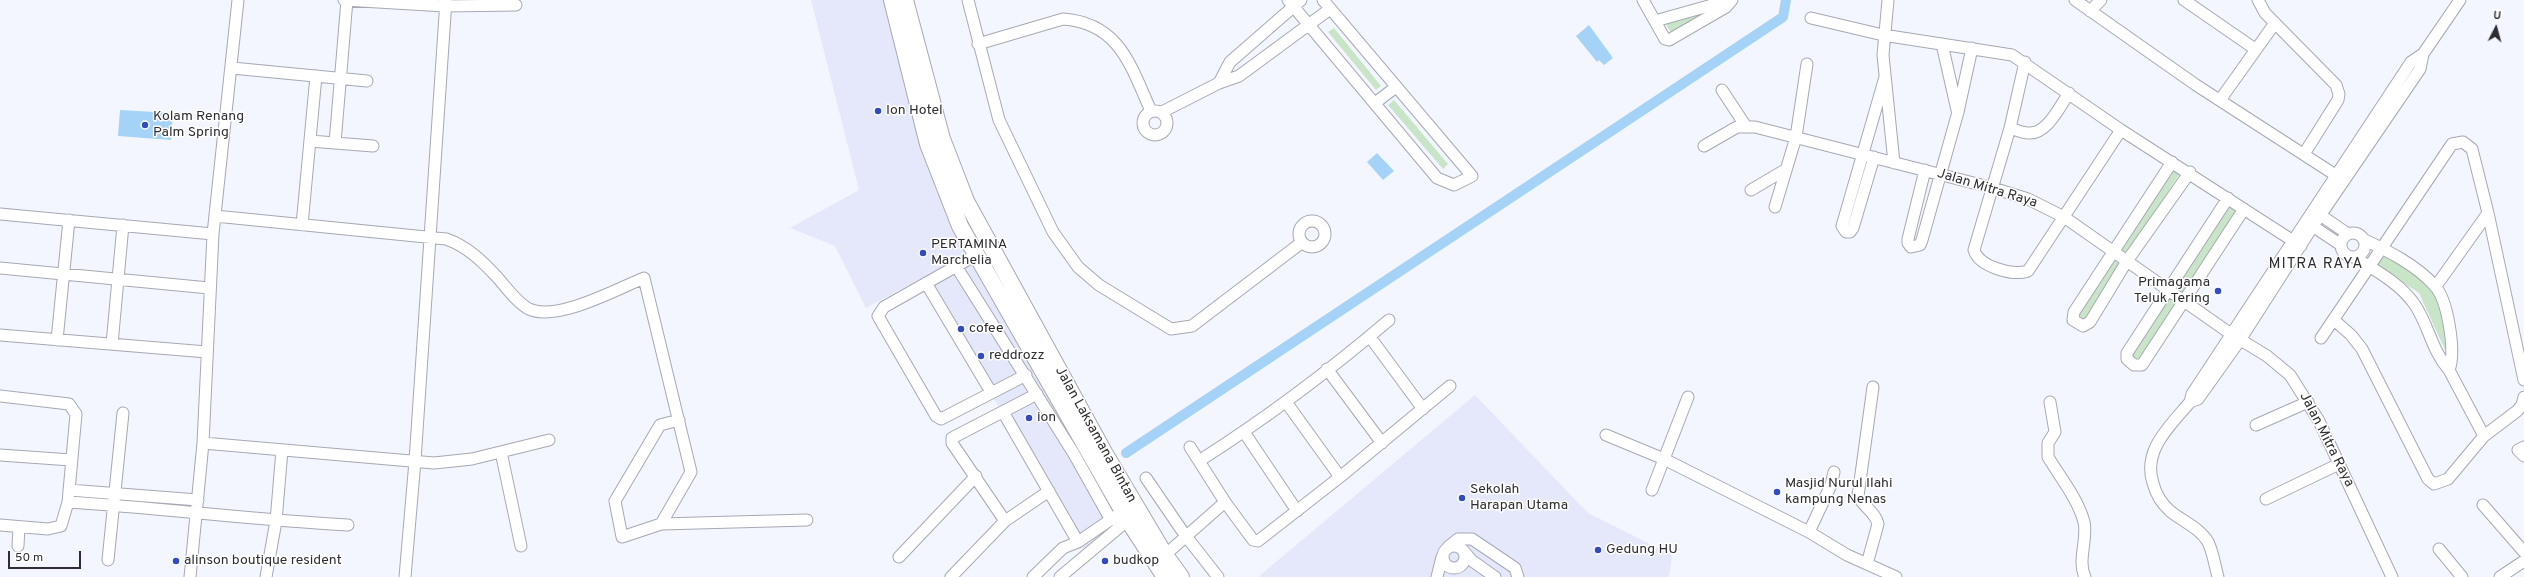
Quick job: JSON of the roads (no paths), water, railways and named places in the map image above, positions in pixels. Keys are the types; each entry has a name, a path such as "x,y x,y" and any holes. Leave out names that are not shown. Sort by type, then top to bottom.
{"main road":[{"name":"Jalan Laksamana Bintan","path":"892,0 928,144 960,226 1080,451 1121,517 1165,577"},
{"name":"Jalan Laksamana Bintan","path":"905,0 942,139 966,201 1105,454 1164,555 1181,577"}],"street":[{"path":"190,577 203,443 209,288 213,234 232,68 238,0"},
{"path":"344,0 516,5"},
{"path":"335,143 342,80 347,0"},
{"path":"968,0 978,44 1000,120 1053,232 1078,267 1099,285 1171,329 1192,326 1301,243"},
{"path":"1219,83 1230,62 1294,2 1310,25 1437,178 1454,185 1472,176 1330,9 1324,0"},
{"path":"1643,0 1665,39 1669,40 1726,7 1731,0"},
{"path":"1655,21 1731,0"},
{"path":"1888,0 1883,35 1894,163"},
{"path":"2075,0 2220,100 2338,176"},
{"path":"2090,11 2100,0"},
{"path":"2184,0 2255,49"},
{"path":"2258,0 2262,10 2336,85 2339,92 2338,100 2304,154"},
{"path":"2218,577 2208,542 2197,530 2170,510 2157,497 2151,477 2150,459 2158,441 2190,402 2192,394 2231,334 2310,224 2338,176 2411,62 2423,54 2460,0"},
{"path":"405,577 415,461 446,3"},
{"path":"1162,112 1167,118 1167,126 1163,132 1155,135 1147,132 1143,124 1145,116 1151,111 1162,112 1219,83 1239,76 1330,9"},
{"path":"1811,18 1883,35 2012,55 2025,62 2121,130 2190,172 2297,243"},
{"path":"978,44 1063,19 1076,20 1110,37 1120,46 1151,111"},
{"path":"2220,100 2275,23"},
{"path":"1942,44 1958,112"},
{"path":"1925,170 1908,238 1908,243 1911,247 1920,245 1922,240 1958,112 1972,48"},
{"path":"2317,213 2420,69 2423,54"},
{"path":"2025,62 2010,128 1974,250 1981,261 2022,273 2028,272 2121,130"},
{"path":"1775,206 1796,137 1807,64"},
{"path":"232,68 342,80 367,81"},
{"path":"302,225 316,76"},
{"path":"1874,157 1853,228 1850,232 1846,232 1842,226 1862,153 1886,77"},
{"path":"1375,103 1396,87"},
{"path":"1704,146 1730,130 1744,125 1722,90"},
{"path":"2010,128 2027,134 2035,133 2044,129 2069,93"},
{"name":"Jalan Mitra Raya","path":"1744,125 1862,153 1894,163 1941,173 2028,199 2064,216 2231,334 2267,356 2290,375 2308,402 2339,464 2388,576"},
{"path":"310,141 373,146"},
{"path":"2321,338 2452,144 2458,142 2467,144 2472,149 2488,213 2524,380"},
{"path":"2172,162 2074,312 2073,320 2076,323 2083,326 2087,325 2127,261 2190,172"},
{"path":"1751,190 1785,170"},
{"path":"2228,198 2127,353 2127,359 2134,365 2142,365 2244,209"},
{"path":"2317,213 2348,234 2360,234 2365,240 2382,248 2421,273 2436,286 2453,346 2453,360 2450,370"},
{"path":"2436,286 2488,213"},
{"path":"0,214 213,234"},
{"path":"215,216 446,239 463,247 480,259 528,309 539,312 550,313 568,309 644,278 691,472 661,524"},
{"path":"57,340 69,220"},
{"path":"2310,224 2341,245 2344,253 2354,257 2370,267 2406,293 2416,306 2429,339 2442,361 2450,370 2484,436"},
{"path":"112,344 123,226"},
{"path":"2341,245 2343,239 2348,234"},
{"path":"2354,257 2364,251 2365,240"},
{"path":"2190,402 2198,399 2240,340 2297,243"},
{"path":"976,255 884,307 878,316 936,416 941,419 991,392 1026,376"},
{"path":"956,266 1037,394 1080,451"},
{"path":"0,268 209,288"},
{"path":"926,283 991,392"},
{"path":"1199,461 1244,432 1286,402 1390,320"},
{"path":"2334,320 2351,335 2362,349 2428,480 2434,484 2448,479 2484,436 2517,411 2522,405 2524,397"},
{"path":"0,335 207,352"},
{"path":"1370,337 1423,409"},
{"path":"1327,369 1382,443"},
{"path":"1190,447 1225,502 1255,541 1258,542 1382,443 1450,386"},
{"path":"1867,564 1878,524 1877,518 1860,502 1858,496 1873,387"},
{"path":"1005,521 976,476 952,443 952,438 1037,394"},
{"path":"0,396 70,404 76,414 68,496 61,526 48,529 0,525"},
{"path":"1652,490 1688,397"},
{"path":"1286,402 1340,477"},
{"path":"2050,402 2056,432 2047,450 2048,457 2077,506 2084,522 2085,537 2082,564 2085,577"},
{"path":"2256,425 2308,402"},
{"path":"1003,412 1078,542"},
{"path":"108,560 122,413"},
{"path":"679,420 660,425 615,501 622,537 661,524 807,520"},
{"path":"1244,432 1297,511"},
{"path":"1606,434 1664,460 1809,532 1867,564 1896,577"},
{"path":"203,443 434,463 452,462 502,452 549,440"},
{"path":"2524,447 2518,450 2524,456"},
{"path":"266,577 276,521 282,450"},
{"path":"502,452 521,546"},
{"path":"0,455 71,460"},
{"path":"2266,499 2339,464"},
{"path":"1809,532 1831,486 1834,472"},
{"path":"899,557 976,476"},
{"path":"1146,478 1185,535 1218,577"},
{"path":"951,577 1005,521 1049,491"},
{"path":"68,496 115,493 197,506 276,521 348,525"},
{"path":"68,496 114,505 197,506"},
{"path":"1164,555 1185,535 1225,502"},
{"path":"2483,505 2524,552"},
{"path":"1033,577 1063,548 1078,542 1121,517"},
{"path":"1060,577 1121,517"},
{"path":"18,546 19,527"},
{"path":"1437,577 1445,551 1458,539 1472,539 1515,568 1518,577"},
{"path":"1445,551 1456,546 1463,550 1471,560 1495,577"},
{"path":"2438,549 2462,577"},
{"path":"1456,574 1465,557 1463,550"},
{"path":"1445,551 1446,566 1453,568 1456,574"},
{"path":"2500,577 2524,562"}],"water":[{"path":"1589,25 1613,58 1604,65 1599,60 1597,62 1576,36"},
{"name":"Kolam Renang Palm Spring","path":"120,110 173,113 171,140 118,136"},
{"path":"1377,153 1394,171 1383,180 1367,162"}],"waterway":[{"path":"1126,453 1783,17 1786,0"}],"place":[{"name":"Ion Hotel","path":"878,111"},
{"name":"Kolam Renang Palm Spring","path":"145,125"},
{"name":"PERTAMINA Marchelia","path":"923,253"},
{"name":"Primagama Teluk Tering","path":"2218,291"},
{"name":"cofee","path":"961,329"},
{"name":"reddrozz","path":"981,356"},
{"name":"ion","path":"1029,418"},
{"name":"Masjid Nurul Ilahi kampung Nenas","path":"1777,492"},
{"name":"Sekolah Harapan Utama","path":"1462,498"},
{"name":"Gedung HU","path":"1598,550"},
{"name":"alinson boutique resident","path":"176,561"},
{"name":"budkop","path":"1105,561"}],"district":[{"name":"MITRA RAYA","path":"2316,265"}]}
